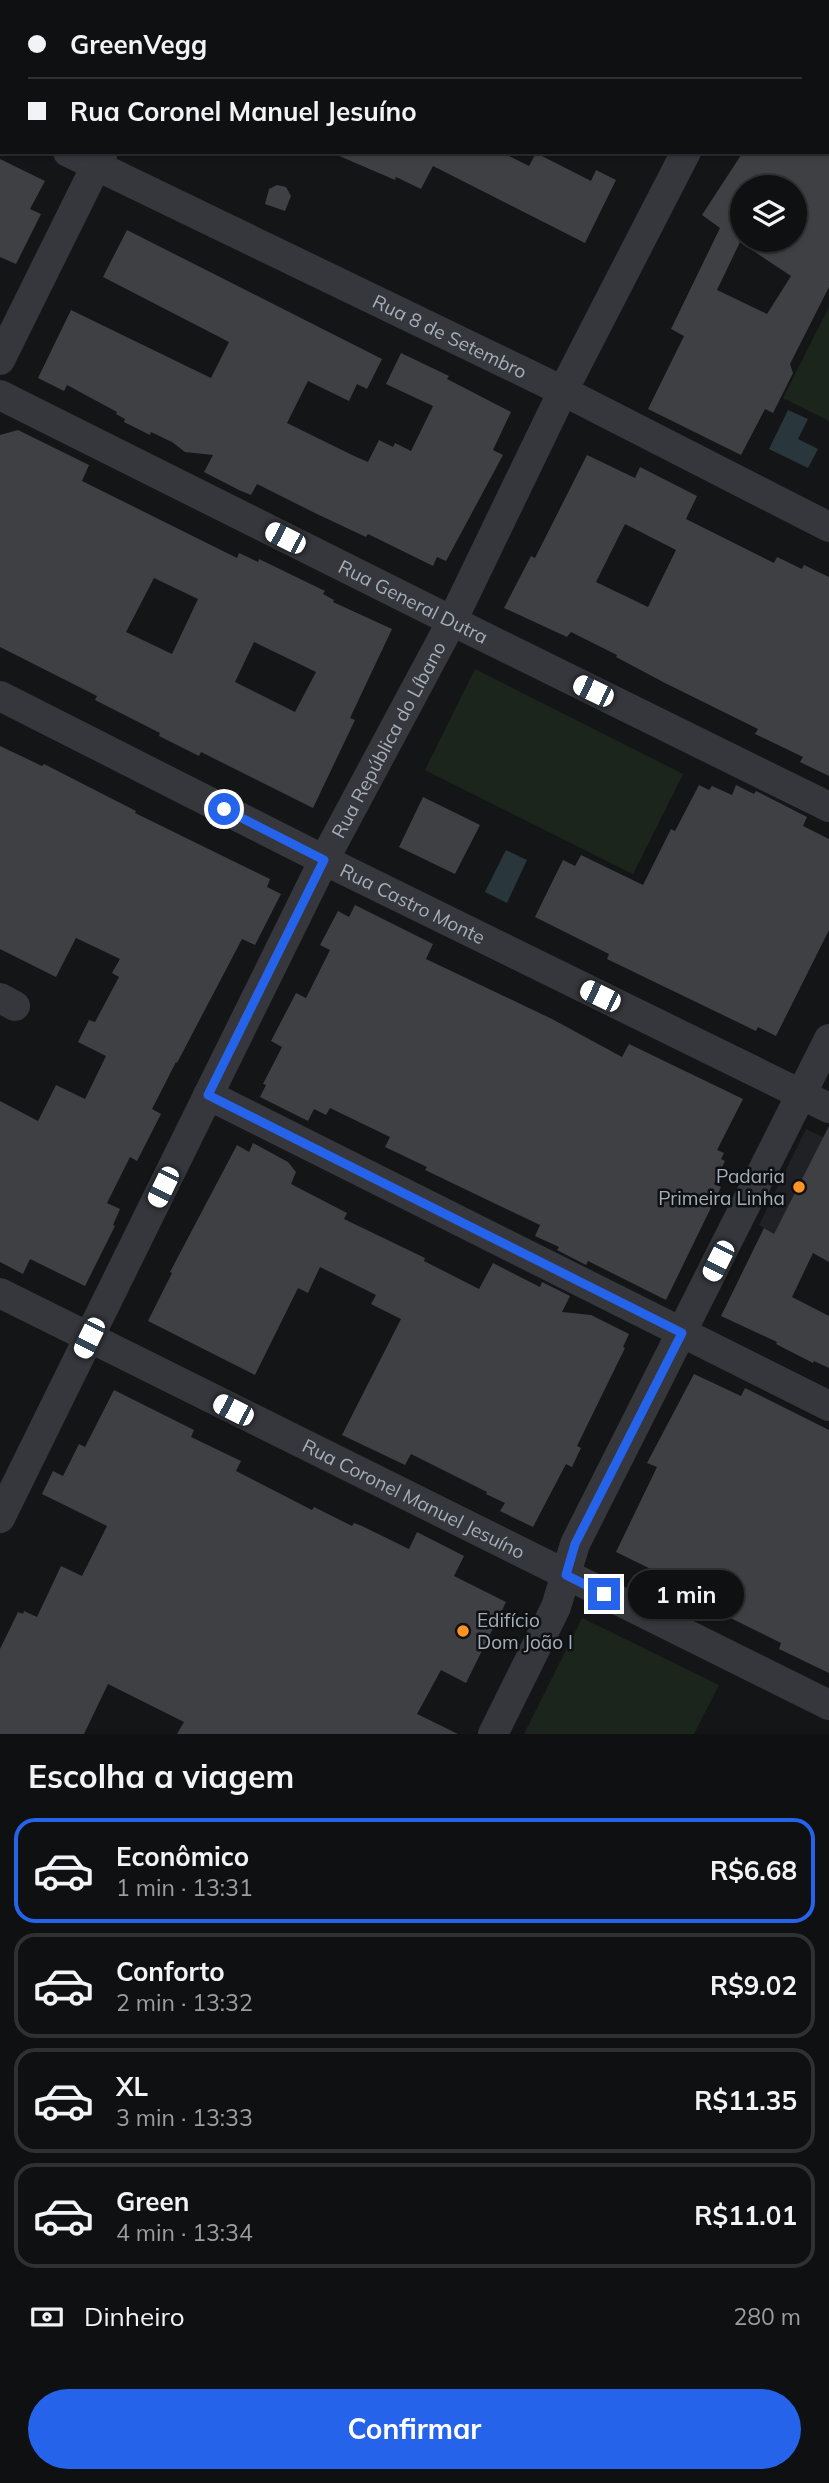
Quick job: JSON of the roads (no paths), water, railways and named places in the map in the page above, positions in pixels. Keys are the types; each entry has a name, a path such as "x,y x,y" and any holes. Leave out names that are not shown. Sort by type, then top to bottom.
{"street":[{"name":"Rua 8 de Setembro","path":"76,154 100,160 829,527"},
{"name":"Rua República do Líbano","path":"0,1518 324,860 452,621 563,391 684,154"},
{"path":"0,359 100,160"},
{"name":"Rua General Dutra","path":"0,395 829,807"},
{"name":"Rua Castro Monte","path":"0,695 324,860 829,1108"},
{"path":"493,1734 556,1607 575,1544 829,1039"},
{"path":"208,1095 829,1406"},
{"name":"Rua Coronel Manuel Jesuíno","path":"0,1293 829,1705"}],"place":[{"name":"Padaria Primeira Linha","path":"799,1187"},
{"name":"Edifício Dom João I","path":"463,1631"}]}
